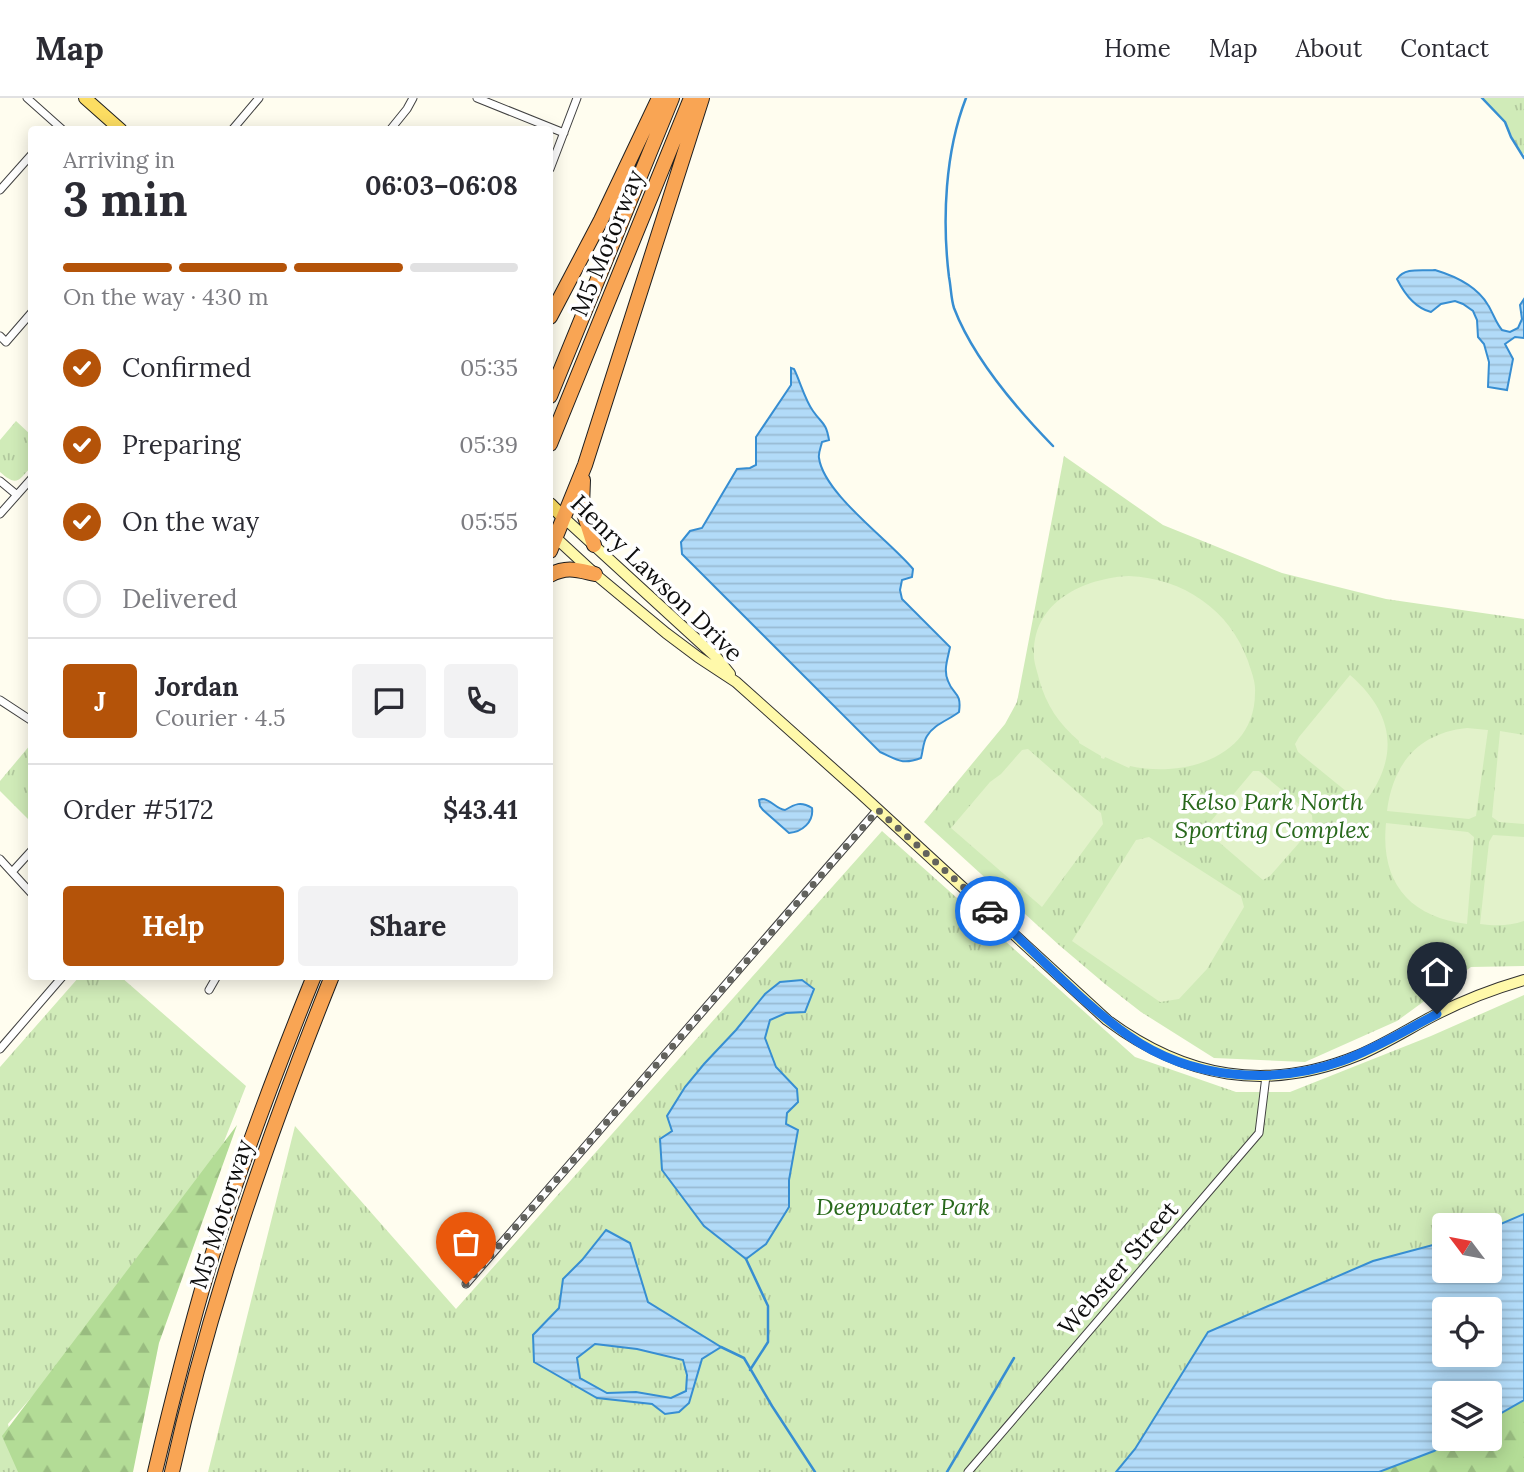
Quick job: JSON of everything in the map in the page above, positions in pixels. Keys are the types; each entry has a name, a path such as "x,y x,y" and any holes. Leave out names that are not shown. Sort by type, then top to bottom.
{"highway":[{"path":"553,311 591,240 659,98"},
{"name":"M5 Motorway","path":"553,389 672,98"},
{"name":"M5 Motorway","path":"553,437 691,98"},
{"path":"553,536 585,465 702,98"},
{"path":"585,465 582,507 594,545"},
{"path":"553,573 560,569 596,574"},
{"name":"M5 Motorway","path":"155,1472 216,1244 311,980"},
{"name":"M5 Motorway","path":"172,1472 201,1352 223,1277 289,1083 330,980"},
{"path":"289,1083 338,980"}],"main road":[{"path":"85,98 116,126"},
{"name":"Henry Lawson Drive","path":"553,507 718,658 736,682"},
{"name":"Henry Lawson Drive","path":"553,542 698,657 736,682 1107,1020 1153,1050 1187,1064 1223,1073 1266,1076 1314,1069 1350,1058 1471,998 1524,980"}],"street":[{"path":"27,98 56,126"},
{"path":"236,126 260,98"},
{"path":"393,126 413,98"},
{"path":"477,98 547,126"},
{"path":"553,161 577,98"},
{"path":"553,129 564,133"},
{"path":"0,190 28,158"},
{"path":"0,337 6,342 28,317"},
{"path":"0,481 17,495"},
{"path":"0,514 28,483"},
{"path":"0,699 28,718"},
{"path":"466,1284 878,810"},
{"path":"12,872 28,854"},
{"path":"0,859 28,890"},
{"path":"0,1049 60,980"},
{"path":"209,989 215,980"},
{"name":"Webster Street","path":"968,1472 1259,1133 1266,1076"}],"green space":[{"path":"1482,98 1524,98 1524,154 1520,152 1505,122"},
{"path":"16,421 28,432 28,470 17,480 10,480 0,472 0,440"},
{"name":"Kelso Park North Sporting Complex","path":"1064,456 1163,525 1282,573 1386,599 1524,619 1524,966 1471,967 1397,1021 1305,1062 1214,1058 1141,1012 1105,984 924,822 1005,724 1017,702"},
{"path":"1129,576 1149,578 1186,590 1217,612 1240,643 1255,685 1252,715 1243,734 1229,748 1212,758 1172,769 1129,768 1105,757 1101,758 1079,743 1049,706 1034,655 1036,634 1043,619 1052,606 1080,587"},
{"path":"1350,675 1376,705 1384,721 1387,737 1383,770 1363,805 1298,752 1295,744"},
{"path":"1467,728 1488,730 1476,816 1469,819 1387,811 1395,779 1411,754 1435,736"},
{"path":"1500,731 1524,735 1524,824 1499,822 1492,817"},
{"path":"28,748 28,819 0,791 0,781"},
{"path":"1028,749 1101,813 1103,824 1042,907 951,828 990,782 1001,774 1022,750"},
{"path":"1253,771 1259,771 1312,815 1313,827 1270,876 1263,880 1208,830 1211,821"},
{"path":"1386,823 1468,832 1474,837 1467,924 1429,914 1414,905 1402,893 1388,863"},
{"name":"Deepwater Park","path":"882,831 1135,1057 1236,1092 1290,1092 1431,1036 1524,995 1524,1214 1502,1223 1502,1213 1432,1213 1432,1245 1373,1261 1135,1449 1116,1472 208,1472 295,1126 456,1309"},
{"path":"1493,835 1524,837 1524,921 1502,925 1480,924 1489,842"},
{"path":"1149,837 1241,896 1244,907 1207,969 1179,999 1160,1002 1072,941 1136,840"},
{"path":"76,980 124,980 246,1086 198,1207 8,1424 19,1472 0,1472 0,1067"},
{"path":"237,1125 159,1343 133,1472 18,1472 2,1436"},
{"path":"1524,1400 1524,1472 1379,1472 1434,1451 1502,1451 1502,1413"}],"water":[{"path":"1435,270 1458,279 1478,292 1502,330 1510,332 1518,328 1522,319 1520,305 1524,299 1524,338 1515,337 1505,344 1513,359 1507,390 1488,387 1489,362 1484,344 1478,337 1477,320 1473,311 1455,301 1441,304 1431,312 1425,310 1411,299 1397,279 1409,271"},
{"path":"791,368 794,369 810,407 826,430 829,440 822,442 819,454 823,472 845,501 913,569 912,577 902,580 902,599 950,647 946,673 950,686 958,697 959,712 930,732 921,758 915,760 904,761 880,752 682,554 681,542 690,531 702,528 737,469 756,465 756,437 791,385"},
{"path":"759,800 785,810 798,804 808,806 812,808 811,818 803,828 789,833 763,810"},
{"path":"802,980 814,989 805,1012 786,1013 770,1020 765,1038 776,1067 797,1089 798,1102 787,1113 786,1124 798,1130 789,1180 789,1207 766,1244 746,1259 704,1226 662,1170 660,1139 672,1131 667,1116 685,1087 765,994 780,982"},
{"path":"1524,1214 1524,1400 1502,1413 1502,1381 1432,1381 1434,1451 1379,1472 1116,1472 1135,1449 1208,1332 1373,1261 1432,1245 1432,1283 1502,1283 1502,1223"},
{"path":"606,1230 630,1243 648,1302 721,1347 702,1359 689,1403 679,1412 665,1414 652,1404 597,1398 534,1362 533,1335 559,1308 563,1279","holes":["595,1344 637,1349 683,1360 687,1375 686,1391 671,1398 636,1392 607,1393 580,1378 577,1358"]}],"waterway":[{"path":"966,98 954,141 947,186 947,255 953,304 962,327 984,364 1010,399 1053,446"},
{"path":"1482,98 1505,122 1524,158"},
{"path":"746,1259 768,1306 768,1342 750,1370"},
{"path":"721,1347 744,1358 815,1472"},
{"path":"947,1472 1014,1358"}],"way so far":[{"path":"466,1284 878,810 990,911"}],"route":[{"path":"990,911 1107,1020 1130,1037 1153,1050 1212,1071 1266,1076 1314,1069 1361,1054 1437,1014"}]}
